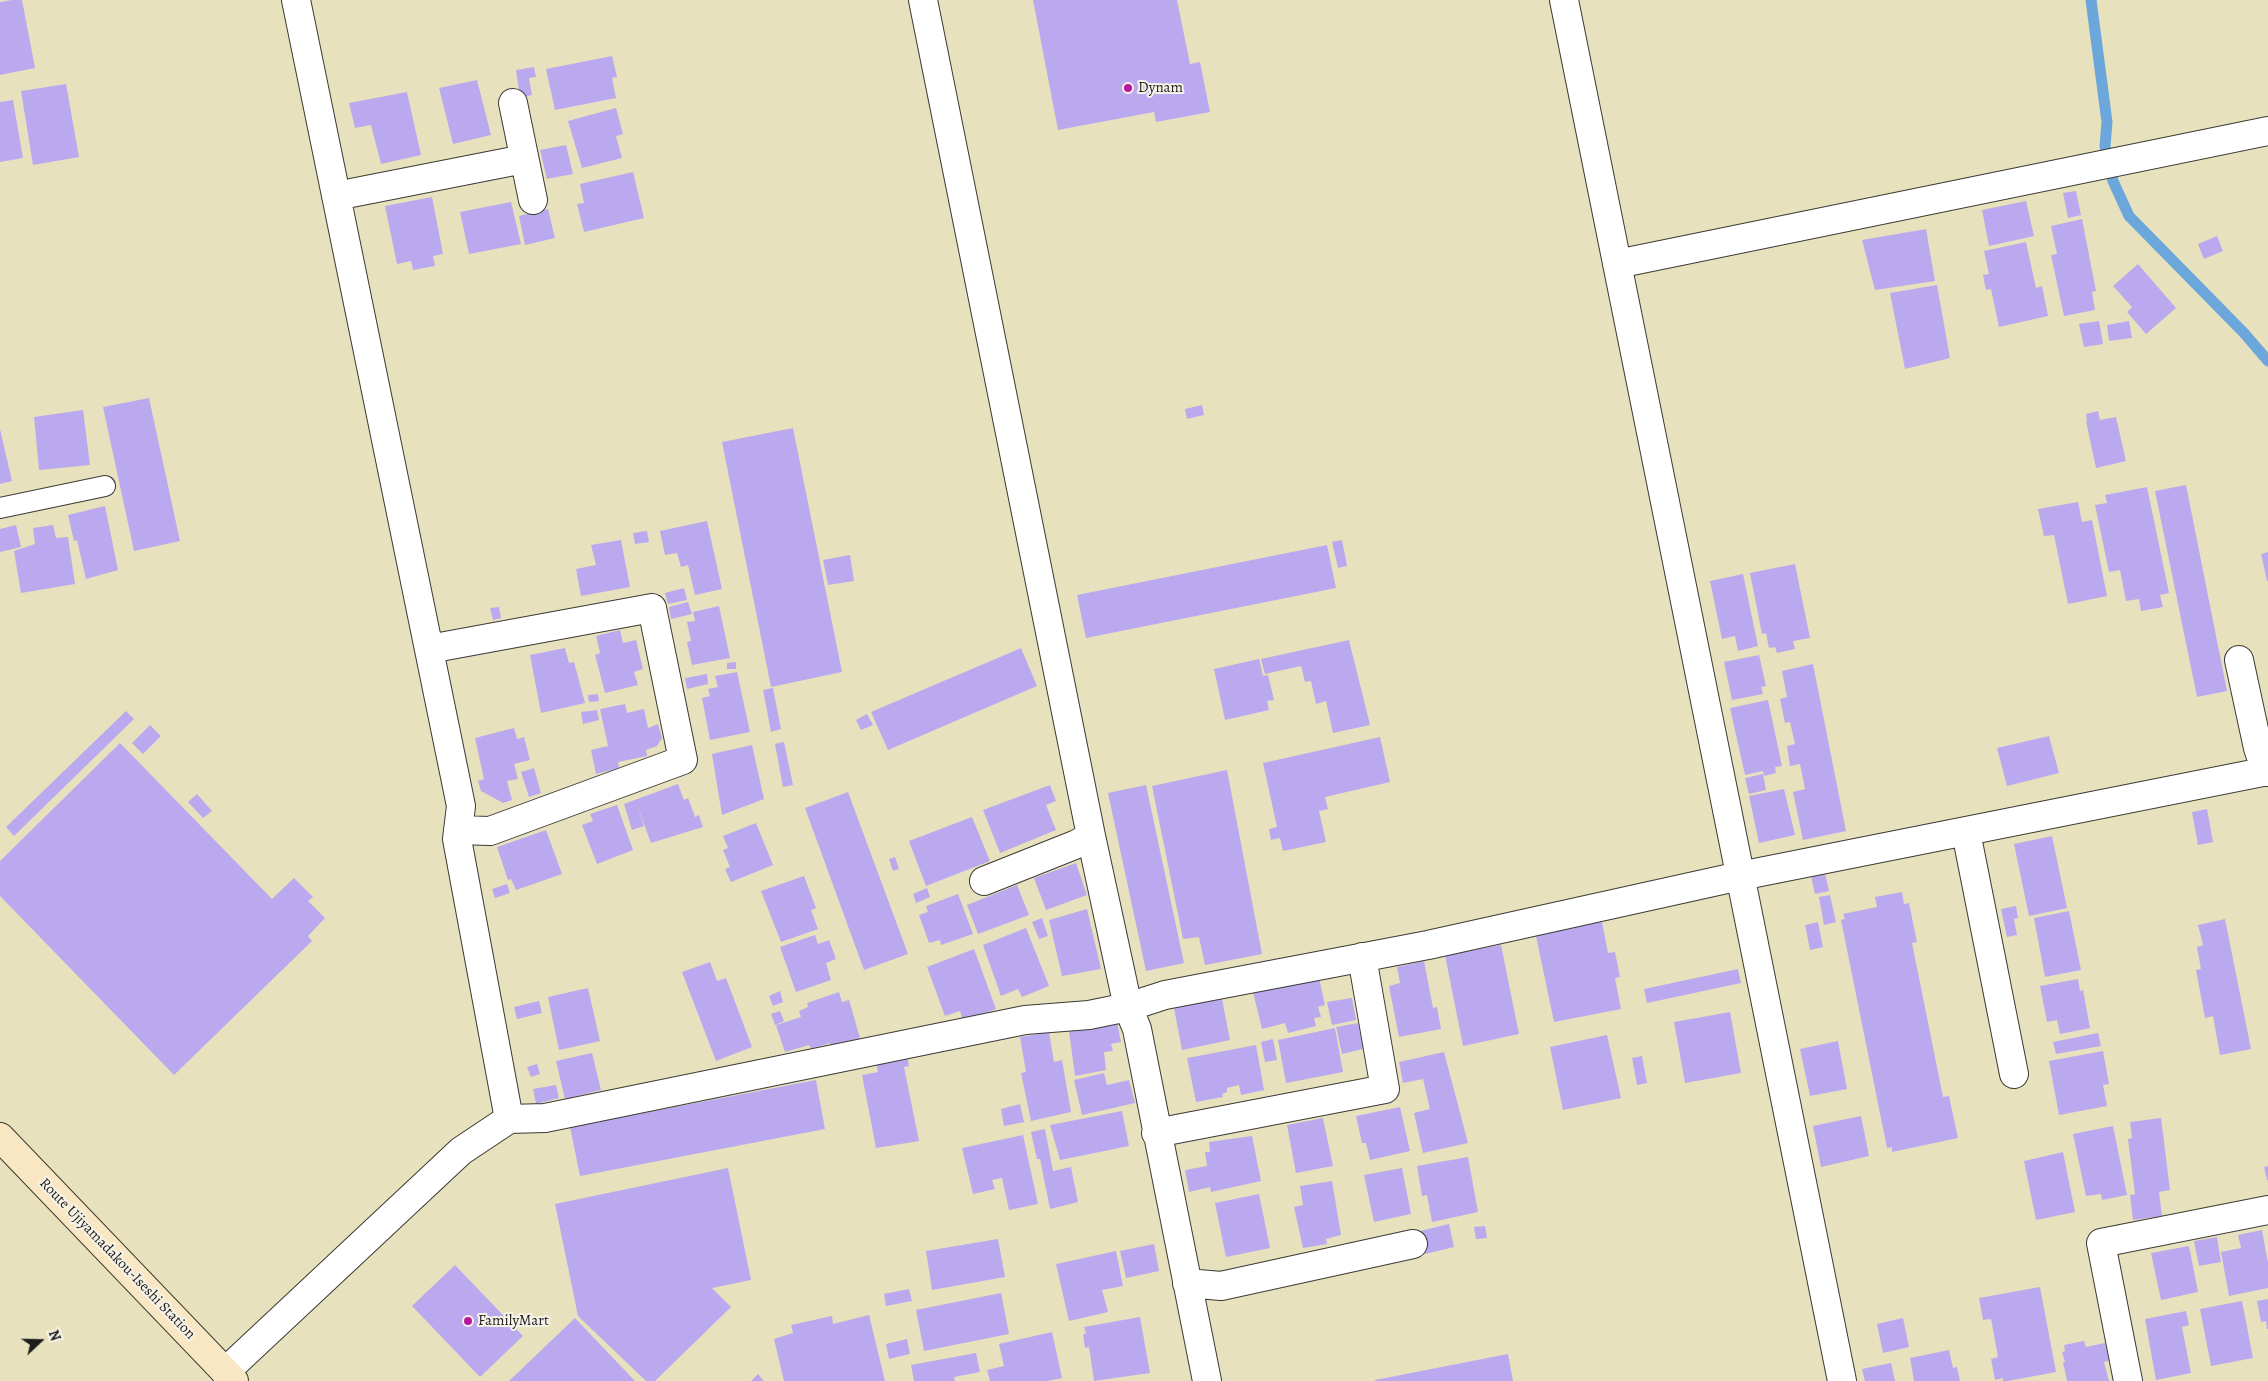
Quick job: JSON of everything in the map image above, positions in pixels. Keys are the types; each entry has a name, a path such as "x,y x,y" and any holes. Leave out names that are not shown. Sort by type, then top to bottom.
{"main road":[{"name":"Route Ujiyamadakou-Iseshi Station","path":"0,1138 229,1377"}],"street":[{"path":"296,0 461,806 457,839 509,1119"},
{"path":"923,0 1091,836 1128,1007 1137,1029 1207,1381"},
{"path":"1564,0 1842,1381"},
{"path":"513,103 533,200"},
{"path":"1617,264 2268,131"},
{"path":"336,196 524,159"},
{"path":"429,649 652,608 683,760 490,831 458,830"},
{"path":"229,1377 461,1151 509,1119 545,1118 1025,1020 1089,1015 1128,1007 1165,995 1362,957 1740,876 2267,771 2258,748 2239,660"},
{"path":"1966,832 2014,1074"},
{"path":"984,881 1077,844 1091,836"},
{"path":"1156,1132 1385,1088 1362,957"},
{"path":"2128,1381 2101,1243 2268,1210"},
{"path":"1187,1283 1221,1286 1413,1244"}],"lane":[{"path":"0,508 105,486"}],"building":[{"path":"22,0 35,68 0,75 0,2"},
{"name":"Dynam","path":"1033,0 1177,0 1190,64 1200,62 1210,112 1156,122 1154,112 1058,130"},
{"path":"612,56 617,77 612,78 616,98 555,110 546,69"},
{"path":"534,67 536,77 529,78 532,95 520,98 516,70"},
{"path":"477,80 491,135 453,144 439,88"},
{"path":"66,84 79,157 33,165 21,91"},
{"path":"407,92 421,155 381,164 371,125 355,128 349,103"},
{"path":"13,100 23,158 0,162 0,102"},
{"path":"616,108 623,134 616,136 622,158 582,168 568,121"},
{"path":"566,145 573,174 547,179 540,150"},
{"path":"633,172 644,218 584,232 577,204 584,203 580,184"},
{"path":"2076,191 2081,215 2068,218 2063,193"},
{"path":"432,197 443,254 433,256 435,266 413,270 411,261 397,264 385,206"},
{"path":"2026,201 2034,236 1989,246 1982,210"},
{"path":"511,202 521,244 469,254 460,212"},
{"path":"548,209 555,238 525,245 519,216"},
{"path":"2082,219 2096,291 2092,292 2095,310 2064,316 2051,255 2057,254 2051,226"},
{"path":"1926,229 1935,281 1875,290 1862,240"},
{"path":"2217,236 2223,251 2204,259 2198,244"},
{"path":"2026,242 2036,288 2042,286 2048,316 1999,327 1991,289 1986,290 1983,275 1989,274 1984,251"},
{"path":"2138,264 2176,308 2146,334 2127,312 2132,307 2113,286"},
{"path":"1937,285 1950,358 1905,369 1890,293"},
{"path":"2099,321 2103,344 2084,347 2079,324"},
{"path":"2129,321 2132,338 2109,341 2107,325"},
{"path":"149,398 180,541 134,551 103,407"},
{"path":"1202,405 1204,415 1187,419 1185,409"},
{"path":"83,410 90,465 39,470 34,417"},
{"path":"2098,411 2100,420 2116,417 2126,461 2096,468 2086,414"},
{"path":"793,428 842,672 771,687 722,442"},
{"path":"0,429 12,481 0,484"},
{"path":"2186,485 2227,691 2197,697 2155,491"},
{"path":"2147,487 2169,593 2160,595 2163,607 2141,611 2139,599 2126,601 2120,570 2109,572 2095,505 2107,503 2105,495"},
{"path":"2078,502 2082,522 2092,520 2107,596 2068,604 2054,535 2044,536 2038,509"},
{"path":"105,506 118,570 86,579 77,540 74,541 68,515"},
{"path":"707,521 722,589 695,595 688,565 681,567 677,553 665,555 660,531"},
{"path":"16,525 21,547 0,552 0,529"},
{"path":"53,525 56,538 68,537 75,584 21,593 14,551 35,544 33,528"},
{"path":"647,531 649,542 635,544 633,533"},
{"path":"621,540 630,587 581,596 576,569 596,565 591,545"},
{"path":"1342,540 1347,566 1338,568 1332,542"},
{"path":"1327,545 1336,588 1086,638 1077,595"},
{"path":"2268,552 2268,581 2267,581 2261,554"},
{"path":"850,555 854,581 828,585 823,560"},
{"path":"1795,564 1810,638 1793,641 1795,649 1777,653 1775,647 1769,648 1766,633 1762,634 1750,573"},
{"path":"1743,574 1758,646 1738,651 1735,636 1722,639 1710,581"},
{"path":"684,588 687,600 668,604 665,593"},
{"path":"688,602 692,614 671,619 669,607"},
{"path":"719,606 730,658 692,665 687,642 691,641 687,622 695,621 693,612"},
{"path":"499,607 501,618 493,620 490,608"},
{"path":"620,630 623,643 636,640 643,669 634,672 638,685 605,693 595,655 600,653 596,636"},
{"path":"1349,640 1370,725 1333,733 1326,701 1316,704 1311,681 1305,682 1301,666 1265,674 1261,659"},
{"path":"565,648 569,663 574,662 585,703 541,713 530,655"},
{"path":"1021,648 1037,686 888,750 871,712"},
{"path":"1759,655 1766,686 1761,687 1763,694 1732,700 1724,662"},
{"path":"1259,659 1263,676 1268,675 1274,700 1267,701 1269,710 1225,720 1214,669"},
{"path":"736,662 736,669 727,669 727,663"},
{"path":"1813,664 1846,831 1803,840 1793,792 1805,789 1800,764 1790,766 1787,746 1795,744 1790,722 1785,723 1780,699 1787,697 1782,671"},
{"path":"737,672 750,732 710,740 702,698 710,696 708,689 718,687 715,676"},
{"path":"707,674 708,684 687,689 685,678"},
{"path":"773,688 781,729 771,732 763,690"},
{"path":"598,694 599,701 589,702 588,695"},
{"path":"1768,700 1782,766 1775,767 1776,773 1764,776 1763,771 1745,775 1730,708"},
{"path":"625,704 627,713 644,709 648,728 658,724 662,738 657,746 646,750 647,756 618,762 619,768 596,774 591,750 608,746 600,709"},
{"path":"597,710 599,720 583,724 581,712"},
{"path":"126,711 134,719 14,836 6,827"},
{"path":"867,714 873,725 861,730 856,720"},
{"path":"150,725 161,736 143,754 132,743"},
{"path":"514,728 517,739 524,737 530,760 514,764 518,779 507,781 512,800 503,803 481,791 478,781 484,779 475,738"},
{"path":"2049,736 2059,773 2007,786 1997,748"},
{"path":"1380,737 1390,782 1325,797 1328,809 1319,811 1326,842 1283,851 1280,838 1271,840 1269,829 1277,827 1263,763"},
{"path":"784,742 793,785 783,787 775,744"},
{"path":"120,743 272,899 294,878 313,897 308,901 325,918 308,936 312,941 174,1075 0,896 0,861"},
{"path":"752,745 764,799 722,815 712,754"},
{"path":"534,768 541,793 529,797 521,772"},
{"path":"1227,770 1262,954 1205,965 1199,937 1183,939 1152,786"},
{"path":"1763,774 1766,790 1749,794 1745,778"},
{"path":"678,784 684,800 688,798 695,817 699,815 703,827 651,843 637,805 644,826 632,830 624,804"},
{"path":"1050,785 1056,801 1046,805 1056,830 1000,853 983,810"},
{"path":"1146,785 1184,963 1146,971 1108,793"},
{"path":"1784,789 1795,835 1759,843 1749,796"},
{"path":"848,792 908,954 864,970 805,808"},
{"path":"197,794 212,811 203,818 188,802"},
{"path":"617,805 633,850 597,864 582,825 593,821 590,814"},
{"path":"2207,809 2213,842 2198,845 2192,812"},
{"path":"972,817 990,861 926,886 909,841"},
{"path":"756,823 773,865 731,882 725,869 730,867 723,850 728,848 723,836"},
{"path":"546,830 562,874 516,890 511,879 508,880 497,847"},
{"path":"2052,836 2067,908 2029,916 2014,844"},
{"path":"895,857 899,869 893,871 889,859"},
{"path":"1076,863 1087,895 1046,910 1034,878"},
{"path":"1825,873 1829,891 1815,894 1811,876"},
{"path":"804,876 816,908 811,910 818,929 781,942 761,891"},
{"path":"507,884 510,893 495,898 492,889"},
{"path":"1017,885 1029,915 978,934 967,905"},
{"path":"927,888 930,897 916,903 913,894"},
{"path":"1902,892 1904,904 1909,903 1917,942 1912,943 1943,1097 1949,1096 1958,1138 1892,1152 1892,1147 1887,1148 1841,920 1845,919 1843,914 1877,907 1875,897"},
{"path":"958,894 973,934 941,945 940,940 929,943 919,915 928,912 926,906"},
{"path":"1830,895 1836,922 1824,925 1819,897"},
{"path":"2016,906 2018,918 2014,919 2017,935 2007,937 2001,909"},
{"path":"1087,909 1101,969 1062,976 1049,920"},
{"path":"2069,911 2081,970 2045,977 2034,918"},
{"path":"1601,917 1608,953 1615,952 1620,977 1615,978 1621,1009 1554,1022 1535,931"},
{"path":"1042,918 1048,936 1039,939 1032,922"},
{"path":"2225,919 2251,1049 2220,1055 2213,1016 2205,1018 2196,970 2201,969 2197,947 2203,945 2198,925"},
{"path":"1818,922 1823,947 1810,950 1805,925"},
{"path":"1026,928 1049,986 1022,997 1018,989 1001,996 983,945"},
{"path":"815,935 818,944 829,940 836,959 826,963 831,980 796,992 780,947"},
{"path":"1501,945 1519,1034 1463,1046 1445,955"},
{"path":"974,949 996,1009 963,1021 960,1011 945,1016 927,967"},
{"path":"1424,961 1433,1008 1437,1007 1441,1029 1399,1037 1389,986 1400,983 1397,967"},
{"path":"710,962 717,981 726,978 752,1047 716,1061 682,972"},
{"path":"1738,969 1741,983 1647,1003 1644,989"},
{"path":"1319,978 1325,1005 1318,1007 1321,1017 1314,1018 1316,1026 1288,1033 1285,1023 1262,1029 1253,992"},
{"path":"2078,979 2080,991 2083,990 2090,1028 2060,1034 2057,1020 2047,1022 2040,986"},
{"path":"588,988 600,1041 559,1050 548,997"},
{"path":"780,991 783,1002 773,1006 769,996"},
{"path":"839,992 842,1002 849,1000 860,1038 832,1048 830,1043 811,1049 809,1045 785,1052 776,1025 801,1017 799,1011 808,1007 807,1003"},
{"path":"1352,998 1356,1020 1332,1025 1327,1002"},
{"path":"1222,999 1230,1040 1182,1050 1174,1008"},
{"path":"539,1001 542,1013 517,1019 514,1007"},
{"path":"780,1011 784,1021 775,1025 771,1014"},
{"path":"1730,1012 1741,1073 1685,1083 1674,1022"},
{"path":"1117,1022 1121,1042 1111,1044 1113,1051 1104,1052 1106,1070 1075,1076 1069,1031"},
{"path":"1358,1023 1363,1049 1342,1054 1336,1027"},
{"path":"1335,1028 1343,1072 1286,1083 1278,1040"},
{"path":"1049,1032 1054,1062 1062,1060 1071,1112 1031,1121 1021,1073 1026,1072 1020,1037"},
{"path":"2098,1033 2101,1046 2056,1054 2053,1042"},
{"path":"1607,1035 1621,1098 1563,1110 1550,1047"},
{"path":"1273,1039 1277,1060 1265,1062 1261,1042"},
{"path":"1838,1041 1847,1089 1810,1096 1800,1049"},
{"path":"1256,1045 1264,1090 1241,1095 1239,1085 1227,1088 1227,1092 1222,1094 1223,1097 1196,1102 1187,1058"},
{"path":"2103,1051 2109,1084 2103,1085 2107,1106 2059,1115 2049,1061"},
{"path":"1444,1052 1468,1143 1423,1153 1414,1113 1430,1109 1423,1079 1403,1083 1399,1062"},
{"path":"592,1053 601,1090 565,1099 556,1061"},
{"path":"907,1055 909,1066 904,1067 919,1141 876,1148 862,1075 878,1072 876,1062"},
{"path":"1642,1056 1647,1083 1637,1085 1632,1058"},
{"path":"537,1064 540,1074 531,1077 527,1067"},
{"path":"1104,1073 1107,1085 1129,1080 1135,1103 1082,1115 1074,1080"},
{"path":"816,1080 825,1129 580,1176 570,1127"},
{"path":"556,1085 559,1098 536,1104 533,1089"},
{"path":"1020,1104 1024,1122 1004,1126 1001,1109"},
{"path":"1400,1107 1410,1151 1370,1160 1366,1143 1362,1143 1356,1116"},
{"path":"1122,1111 1129,1146 1060,1160 1050,1125"},
{"path":"1861,1116 1869,1156 1821,1167 1813,1126"},
{"path":"1323,1118 1333,1166 1296,1173 1287,1125"},
{"path":"2161,1118 2170,1190 2159,1192 2162,1216 2133,1220 2130,1195 2135,1194 2128,1139 2132,1138 2130,1122"},
{"path":"2113,1126 2127,1195 2102,1200 2101,1194 2086,1196 2073,1134"},
{"path":"1045,1129 1053,1171 1071,1167 1078,1202 1050,1209 1040,1159 1037,1159 1031,1132"},
{"path":"1023,1135 1038,1204 1009,1210 1002,1178 992,1180 995,1189 973,1194 962,1148"},
{"path":"1252,1136 1261,1181 1211,1192 1210,1187 1189,1192 1185,1170 1207,1166 1205,1152 1210,1152 1209,1142"},
{"path":"2063,1152 2075,1212 2036,1220 2024,1161"},
{"path":"1468,1157 1478,1212 1432,1222 1427,1195 1422,1196 1417,1166"},
{"path":"2268,1166 2268,1180 2267,1180 2264,1167"},
{"path":"728,1168 751,1280 712,1288 731,1307 655,1381 646,1381 578,1316 555,1204"},
{"path":"1402,1168 1411,1214 1374,1222 1364,1175"},
{"path":"1332,1181 1341,1235 1326,1239 1327,1244 1303,1248 1294,1207 1303,1205 1300,1186"},
{"path":"1259,1194 1270,1248 1226,1257 1215,1203"},
{"path":"1449,1224 1454,1247 1425,1254 1420,1231"},
{"path":"1485,1226 1487,1238 1476,1239 1474,1227"},
{"path":"2262,1230 2268,1263 2268,1288 2229,1296 2221,1252 2241,1248 2238,1235"},
{"path":"2217,1237 2221,1262 2199,1266 2194,1241"},
{"path":"998,1239 1005,1277 932,1290 926,1251"},
{"path":"1154,1244 1159,1271 1126,1278 1120,1251"},
{"path":"2189,1246 2198,1292 2161,1300 2151,1253"},
{"path":"1116,1251 1123,1286 1102,1290 1108,1312 1069,1321 1056,1264"},
{"name":"FamilyMart","path":"455,1265 523,1336 480,1377 412,1306"},
{"path":"2040,1287 2056,1372 2008,1381 2003,1381 2003,1378 1995,1380 1991,1359 1998,1357 1991,1319 1983,1320 1979,1298"},
{"path":"909,1289 912,1301 886,1306 884,1294"},
{"path":"1001,1293 1009,1334 924,1351 916,1310"},
{"path":"2268,1299 2267,1329 2266,1321 2261,1322 2257,1301"},
{"path":"2242,1301 2253,1358 2211,1366 2200,1309"},
{"path":"2186,1311 2189,1325 2182,1327 2191,1373 2156,1380 2145,1319"},
{"path":"869,1315 885,1381 784,1381 774,1339 793,1333 791,1325 832,1316 833,1324"},
{"path":"1140,1317 1150,1373 1094,1381 1089,1347 1085,1348 1083,1334 1086,1334 1084,1327"},
{"path":"575,1318 635,1381 509,1381"},
{"path":"1903,1318 1909,1347 1883,1353 1877,1324"},
{"path":"1052,1332 1062,1378 1047,1381 990,1381 987,1370 1004,1366 999,1344"},
{"path":"907,1339 910,1354 889,1359 886,1344"},
{"path":"2084,1341 2086,1347 2105,1343 2109,1361 2104,1362 2109,1381 2067,1381 2062,1352 2065,1351 2064,1345"},
{"path":"1949,1350 1953,1368 1957,1367 1960,1381 1914,1381 1910,1358"},
{"path":"976,1353 980,1372 954,1377 955,1381 914,1381 911,1365"},
{"path":"1508,1354 1513,1381 1375,1381 1375,1380"},
{"path":"1891,1363 1895,1381 1865,1381 1862,1369"},
{"path":"758,1374 764,1381 751,1381"}],"waterway":[{"path":"2091,0 2107,122 2105,146 2113,181 2129,216 2244,333 2268,361"}],"place":[{"name":"Dynam","path":"1128,88"},
{"name":"FamilyMart","path":"468,1321"}]}
